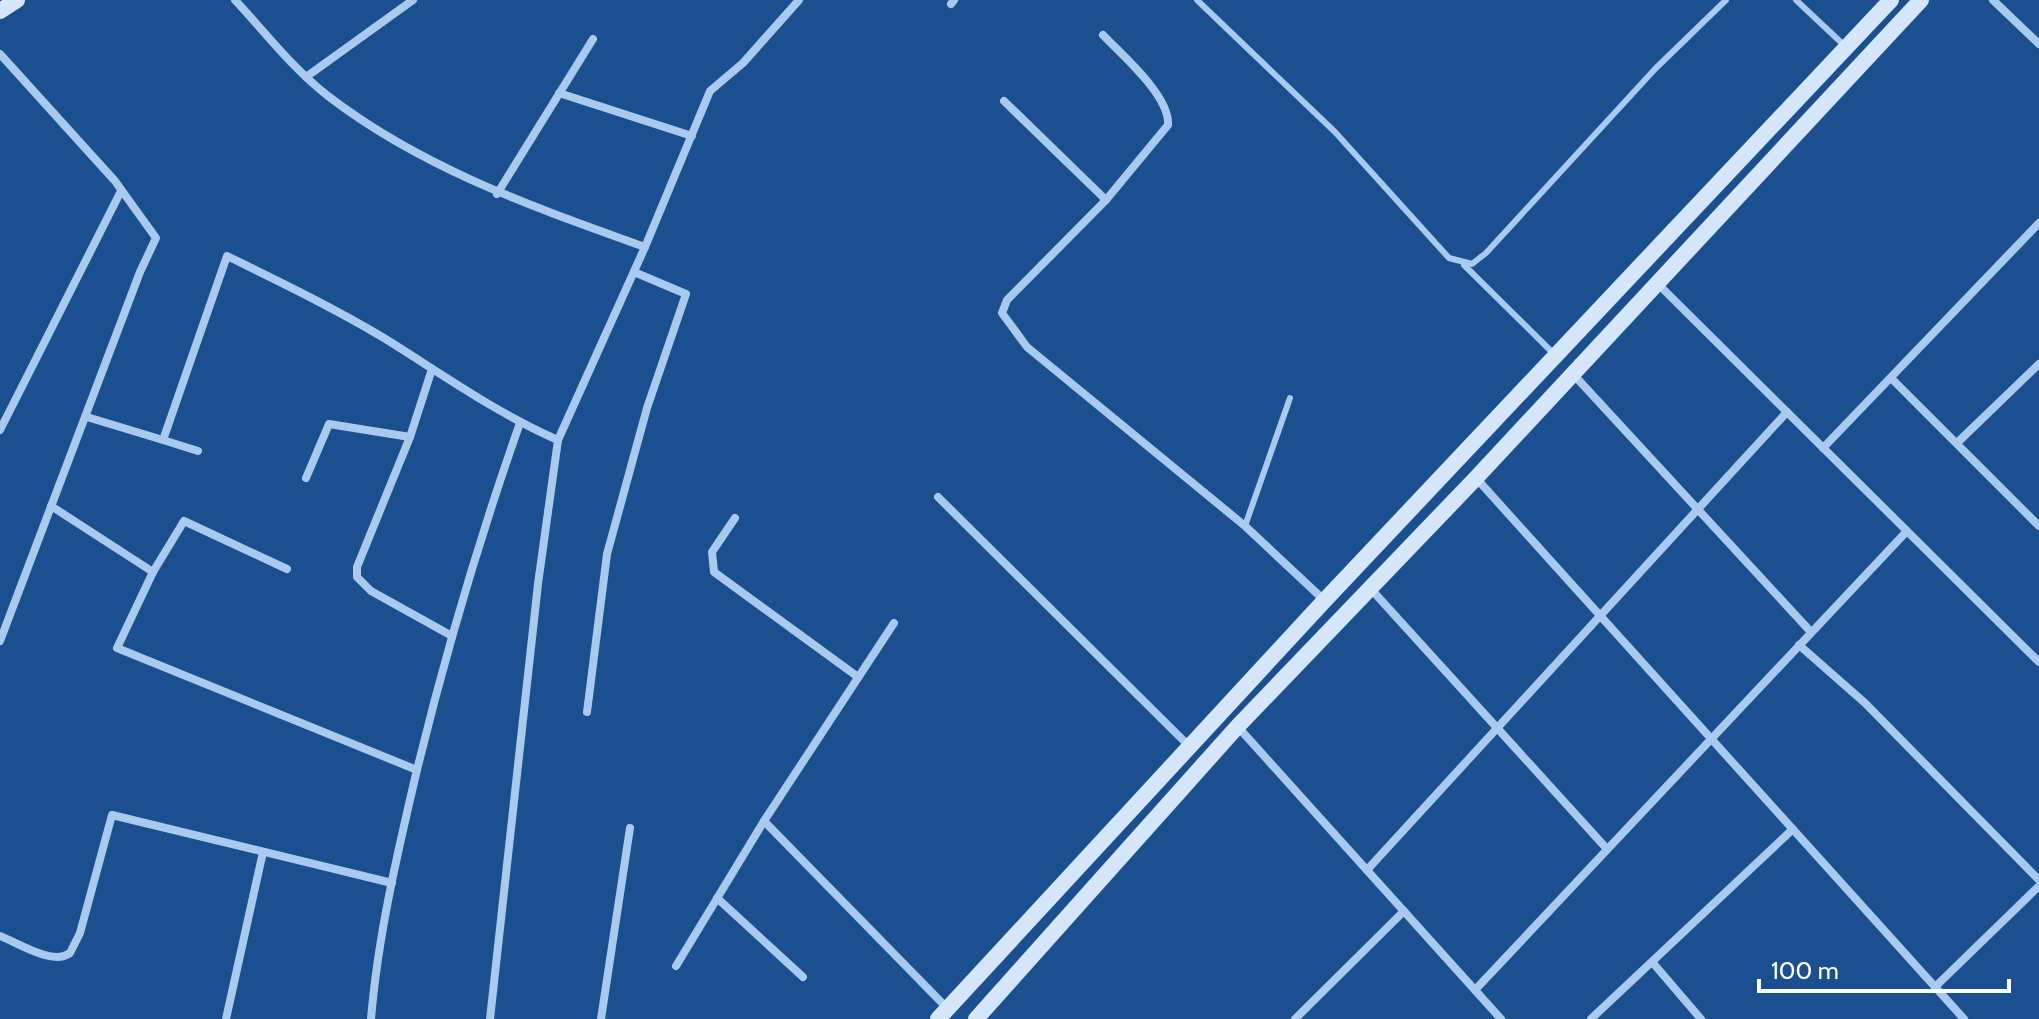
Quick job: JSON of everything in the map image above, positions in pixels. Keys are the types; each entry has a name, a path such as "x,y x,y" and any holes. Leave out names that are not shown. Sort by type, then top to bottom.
{"street":[{"path":"0,11 17,0"},
{"path":"235,0 306,77 392,140 497,194 645,247"},
{"path":"306,77 413,0"},
{"path":"490,1019 538,584 558,440 645,247 710,91 743,63 799,0"},
{"path":"764,821 948,1016 1325,600 1891,0"},
{"path":"976,1019 1237,727 1476,478 1921,0"},
{"path":"1993,0 2039,44"},
{"path":"1103,35 1158,95 1169,115 1168,125 1106,200 1007,300 1002,313 1027,347 1245,526 1325,600"},
{"path":"497,194 593,39"},
{"path":"0,54 121,191 156,238 140,272 0,641"},
{"path":"559,93 692,136"},
{"path":"1004,101 1106,200"},
{"path":"0,430 121,191"},
{"path":"1823,448 2039,223"},
{"path":"163,440 227,256 304,294 520,423 558,440"},
{"path":"587,712 607,554 647,408 686,294 634,272"},
{"path":"1657,283 2039,662"},
{"path":"1957,443 2039,364"},
{"path":"432,369 410,437 357,567 357,577 371,591 452,636"},
{"path":"1572,373 1811,632"},
{"path":"1891,378 2039,526"},
{"path":"1367,870 1787,412"},
{"path":"87,417 198,451"},
{"path":"371,1019 376,961 417,770 484,525 520,423"},
{"path":"306,478 329,424 410,437"},
{"path":"1476,478 1964,1019"},
{"path":"938,497 1190,747"},
{"path":"51,506 153,572"},
{"path":"735,518 712,552 714,572 858,677"},
{"path":"287,569 184,521 153,572 117,648 417,770"},
{"path":"1475,990 1907,531"},
{"path":"1369,587 1607,849"},
{"path":"676,966 764,821 894,623"},
{"path":"1799,645 1865,703 2039,883 1935,987"},
{"path":"1237,727 1501,1019"},
{"path":"0,936 49,956 58,958 70,953 80,933 112,815 392,883"},
{"path":"601,1019 630,828"},
{"path":"1591,1019 1793,829"},
{"path":"226,1019 263,852"},
{"path":"717,898 803,977"},
{"path":"1295,1019 1404,911"},
{"path":"1653,963 1701,1019"},
{"path":"1302,1011 1309,1019"}],"lane":[{"path":"1197,0 1335,132 1438,247 1464,265 1557,356"},
{"path":"1464,265 1472,264 1486,253 1655,69 1726,0"},
{"path":"1796,0 1846,48"},
{"path":"1245,526 1290,398"}]}
